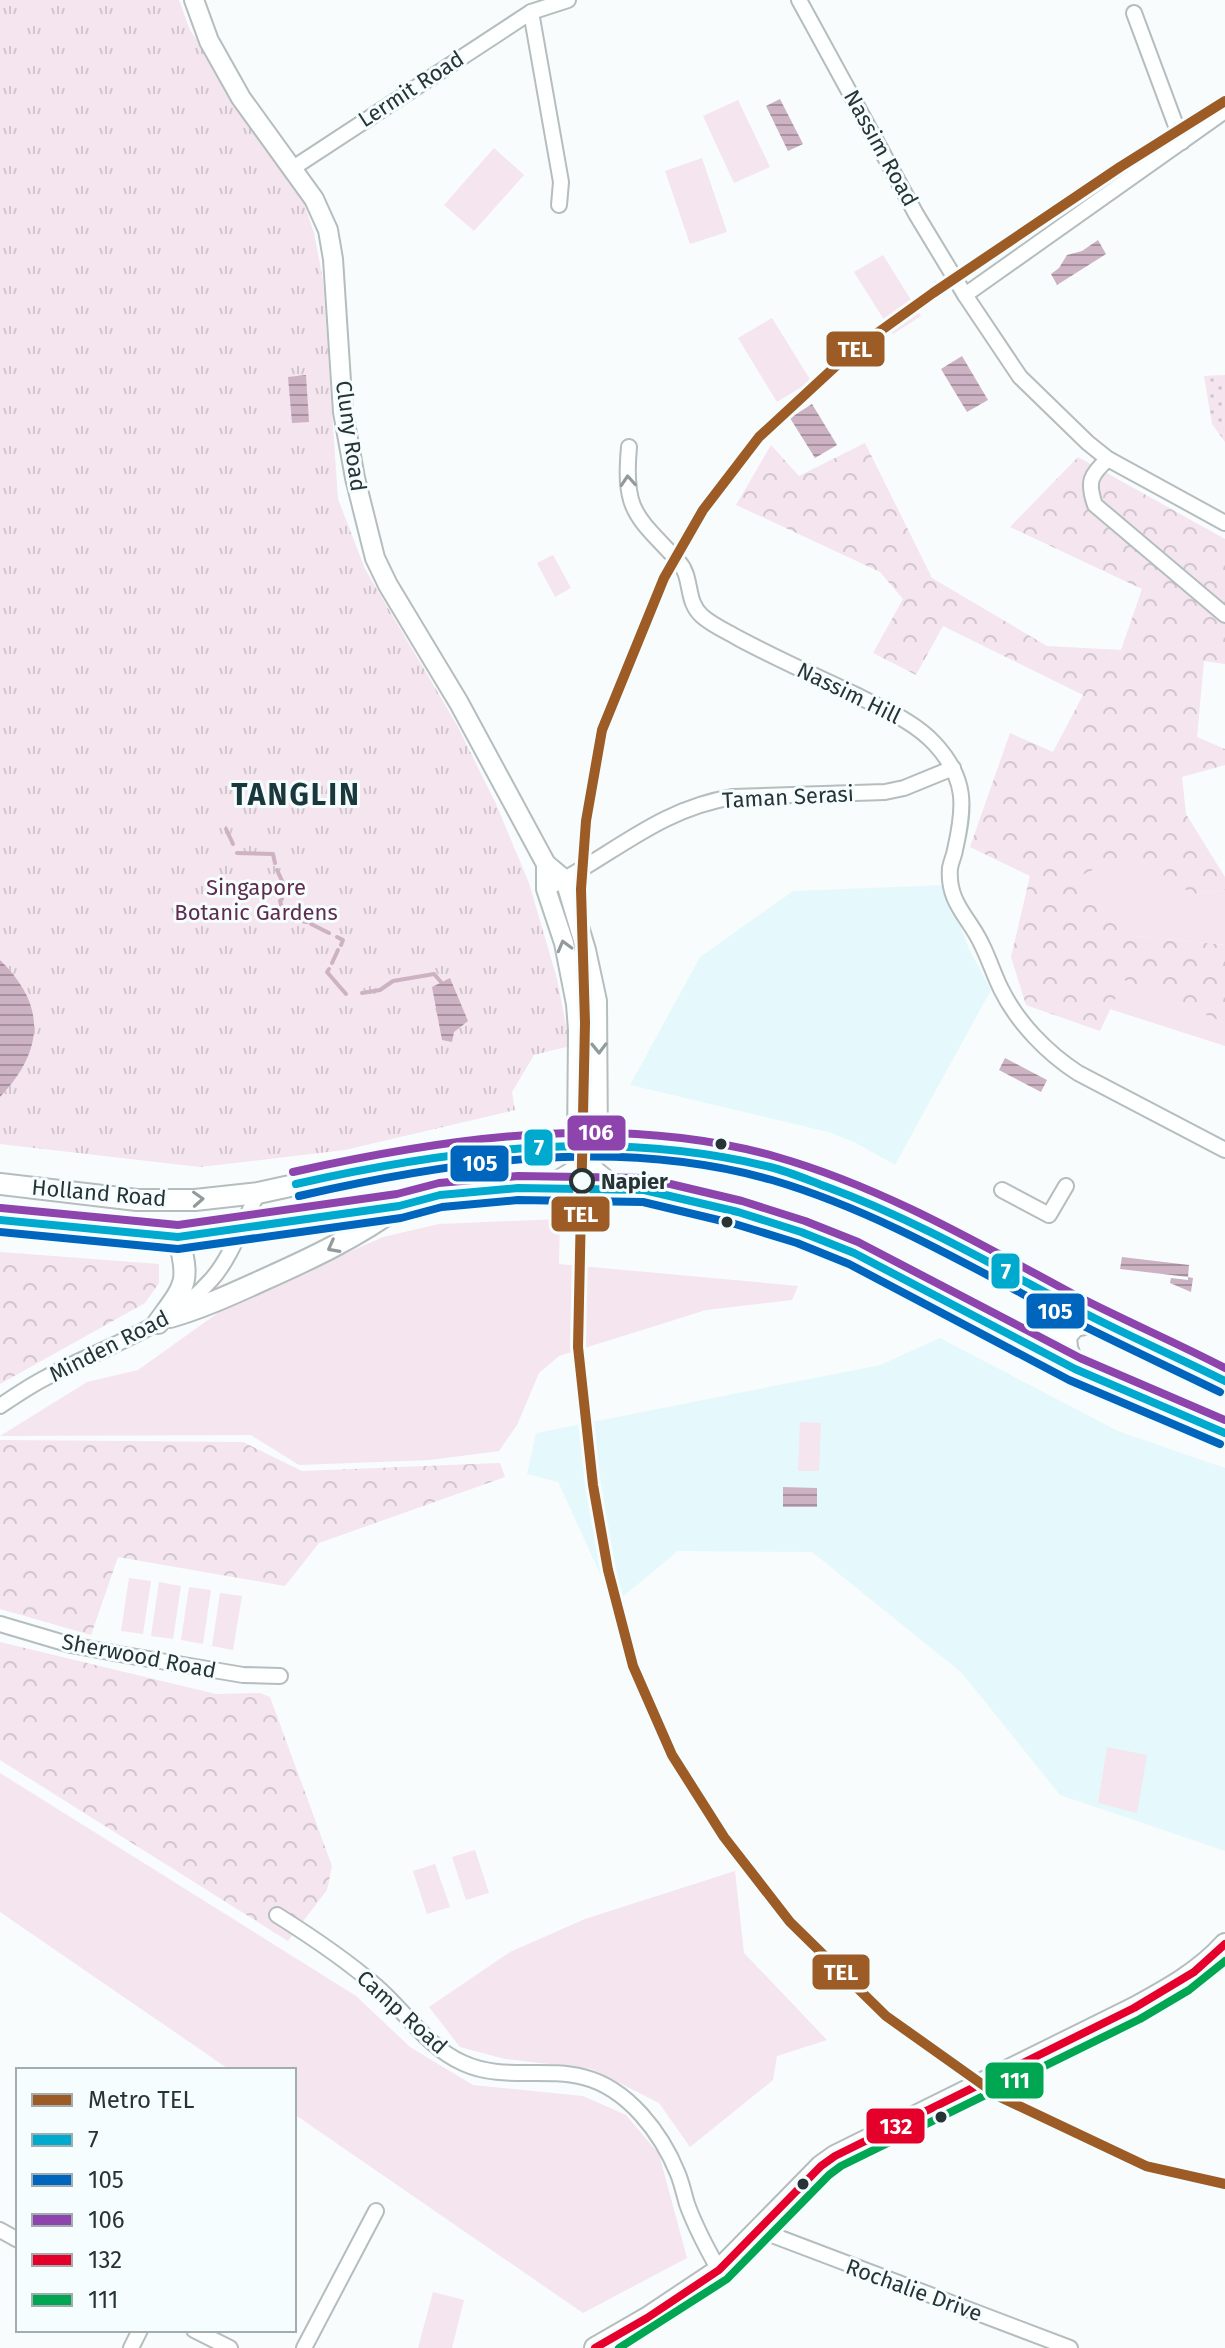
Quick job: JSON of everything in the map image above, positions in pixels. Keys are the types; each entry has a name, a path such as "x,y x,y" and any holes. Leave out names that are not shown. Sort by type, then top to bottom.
{"main road":[{"name":"Holland Road","path":"0,1184 137,1200 195,1200 258,1193 418,1158 483,1149 587,1152 669,1150 765,1166 833,1189 888,1212 1100,1321 1225,1381"},
{"name":"Holland Road","path":"0,1220 178,1237 399,1206 440,1195 547,1187 644,1190 738,1212 801,1232 884,1268 1075,1369 1225,1433"},
{"path":"164,1320 199,1309 326,1252 374,1225 399,1206"},
{"path":"164,1320 183,1288 186,1272 178,1237"},
{"path":"1029,1346 1053,1332 1056,1318 1053,1295"},
{"path":"1075,1369 1066,1336 1075,1326 1100,1321"},
{"path":"604,2346 719,2270 821,2166 835,2156 1134,2008 1174,1986 1211,1959 1225,1944"}],"street":[{"name":"Cluny Road","path":"194,0 209,41 241,98 314,199 328,230 333,259 343,412 355,478 375,558 459,703 546,864 565,880"},
{"name":"Lermit Road","path":"293,168 531,12 568,0"},
{"name":"Nassim Road","path":"799,0 916,214 1020,377 1108,459 1225,523"},
{"path":"531,12 561,182 559,205"},
{"path":"1134,13 1182,142"},
{"path":"965,295 1225,111"},
{"name":"Nassim Hill","path":"629,447 626,481 637,514 658,542 681,564 689,598 701,615 750,644 907,720 936,744 953,768 963,802 950,868 952,884 962,915 981,942 1002,992 1032,1034 1069,1066 1225,1150"},
{"path":"1108,459 1093,472 1090,481 1095,505 1225,615"},
{"name":"Taman Serasi","path":"546,889 652,825 709,801 733,797 885,792 904,788 953,768"},
{"name":"Cluny Road","path":"546,864 546,889 564,943 576,1004 587,1152"},
{"path":"547,1187 587,1152 599,1055 597,1001 584,941 565,880"},
{"path":"587,1152 616,1188"},
{"path":"1002,1190 1049,1215 1066,1186"},
{"name":"Minden Road","path":"0,1406 48,1376 164,1320 213,1278 258,1193"},
{"name":"Sherwood Road","path":"0,1624 71,1645 112,1653 243,1675 280,1676"},
{"name":"Camp Road","path":"277,1915 335,1952 379,1988 432,2043 463,2064 519,2075 584,2077 601,2083 633,2106 661,2139 678,2174 687,2205 719,2270"},
{"path":"304,2348 376,2211"},
{"name":"Rochalie Drive","path":"759,2230 1070,2348"},
{"path":"197,2332 221,2346"}],"shaded area":[{"path":"780,99 803,144 788,151 766,106"},
{"path":"1098,240 1106,254 1057,285 1051,274 1067,255 1082,251"},
{"path":"962,356 988,400 967,412 941,369"},
{"path":"306,375 309,422 292,423 288,377"},
{"path":"812,404 837,445 815,458 790,418"},
{"path":"945,885 969,949 991,990 895,1165 856,1143 828,1132 630,1085 700,957 793,891"},
{"path":"0,960 26,994 34,1028 32,1045 25,1062 0,1097"},
{"path":"450,978 468,1021 454,1032 452,1042 442,1040 432,987"},
{"path":"1005,1058 1047,1080 1041,1092 999,1070"},
{"path":"1122,1257 1189,1265 1188,1277 1120,1269"},
{"path":"1188,1277 1193,1278 1191,1292 1170,1283 1171,1278 1188,1280"},
{"path":"940,1338 1118,1431 1225,1468 1225,1851 1060,1795 962,1673 812,1552 678,1551 614,1604 558,1482 527,1474 536,1433 880,1365"},
{"path":"783,1487 817,1488 817,1507 783,1507"}],"green space":[{"name":"Singapore Botanic Gardens","path":"0,0 179,0 190,30 302,197 314,233 323,280 338,499 365,569 457,725 496,804 529,883 557,979 570,1046 534,1055 512,1092 515,1110 345,1150 200,1167 0,1144"},
{"path":"738,100 770,167 734,183 703,116"},
{"path":"494,148 524,175 474,231 444,205"},
{"path":"702,158 727,232 690,244 665,171"},
{"path":"883,255 921,316 893,334 854,272"},
{"path":"772,318 811,381 777,402 738,338"},
{"path":"1225,375 1225,442 1212,424 1204,376"},
{"path":"865,443 932,578 1047,646 1121,650 1142,589 1010,527 1078,457 1225,539 1225,664 1204,661 1197,737 1225,749 1225,765 1182,777 1186,814 1225,877 1225,890 1192,894 1129,852 1076,878 1124,935 1225,945 1225,1023 1124,980 1100,1031 1026,1005 1011,957 1030,876 970,847 1010,733 1053,752 1083,695 943,626 916,675 873,653 903,599 880,572 736,505 771,445 799,476"},
{"path":"553,555 571,588 555,597 537,563"},
{"path":"1129,852 1192,894 1225,890 1225,945 1124,935 1075,877"},
{"path":"1124,980 1225,1023 1225,1046 1110,1009"},
{"path":"560,1219 559,1264 798,1286 792,1300 706,1310 559,1356 539,1373 517,1425 499,1451 430,1460 299,1465 251,1435 0,1436 87,1382 138,1370 229,1305 383,1237 439,1224"},
{"path":"0,1252 159,1264 159,1283 145,1303 0,1384"},
{"path":"800,1422 821,1423 819,1471 798,1471"},
{"path":"0,1440 243,1442 302,1471 500,1463 505,1477 319,1543 285,1586 118,1557 91,1635 0,1609"},
{"path":"129,1578 151,1581 143,1634 121,1631"},
{"path":"159,1582 181,1586 173,1639 151,1636"},
{"path":"189,1587 211,1590 203,1644 181,1640"},
{"path":"220,1593 242,1596 233,1650 212,1646"},
{"path":"0,1642 216,1694 260,1693 270,1697 332,1866 327,1890 288,1941 0,1760"},
{"path":"1107,1747 1147,1755 1137,1813 1098,1803"},
{"path":"0,1773 356,1996 410,2047 473,2085 583,2096 626,2115 659,2154 687,2258 583,2313 296,2115 296,2068 227,2068 0,1912"},
{"path":"475,1850 489,1893 466,1900 452,1857"},
{"path":"435,1864 450,1907 427,1914 413,1871"},
{"path":"735,1871 744,1953 827,2040 777,2056 773,2080 690,2147 659,2103 592,2069 505,2059 460,2047 429,2007 510,1952 585,1919"},
{"path":"433,2292 464,2300 452,2348 418,2348"}],"waterway":[{"path":"226,829 233,844"},
{"path":"237,853 273,854 275,863"},
{"path":"277,870 283,883"},
{"path":"286,888 286,894"},
{"path":"282,899 283,912 294,921"},
{"path":"301,921 307,922"},
{"path":"311,924 329,933"},
{"path":"337,937 343,940 341,945"},
{"path":"332,963 338,950"},
{"path":"329,969 327,972 346,994"},
{"path":"362,993 380,990 393,981 434,974 441,982"}],"metro line":[{"name":"TEL","path":"1225,101 1120,167 851,352 759,437 703,510 664,578 602,730 586,821 581,889 585,1023 578,1347 593,1485 608,1570 633,1666 672,1755 724,1837 790,1922 886,2016 1000,2097 1146,2166 1225,2184"}],"transit line":[{"name":"106","path":"293,1172 413,1149 535,1134 657,1135 717,1143 816,1169 892,1200 1092,1304 1225,1368"},
{"name":"7","path":"296,1184 414,1161 532,1148 651,1148 711,1155 770,1167 858,1199 919,1227 1225,1381"},
{"name":"105","path":"299,1196 416,1173 535,1158 595,1156 654,1159 713,1167 810,1192 884,1223 1220,1392"},
{"name":"106","path":"1,1208 178,1225 397,1194 439,1183 518,1176 645,1178 742,1201 858,1242 1080,1358 1225,1420"},
{"name":"7","path":"0,1220 178,1237 399,1206 440,1195 518,1188 644,1190 738,1212 854,1253 1075,1369 1225,1433"},
{"name":"105","path":"0,1232 178,1249 401,1218 442,1207 518,1200 643,1202 735,1224 797,1243 849,1264 1069,1380 1220,1444"},
{"name":"132","path":"595,2348 719,2270 821,2166 835,2156 1134,2008 1194,1972 1225,1944"},
{"name":"111","path":"619,2348 727,2279 841,2166 1140,2019 1189,1990 1225,1961"}],"place":[{"name":"Napier","path":"582,1181"}],"district":[{"name":"TANGLIN","path":"296,795"}]}
